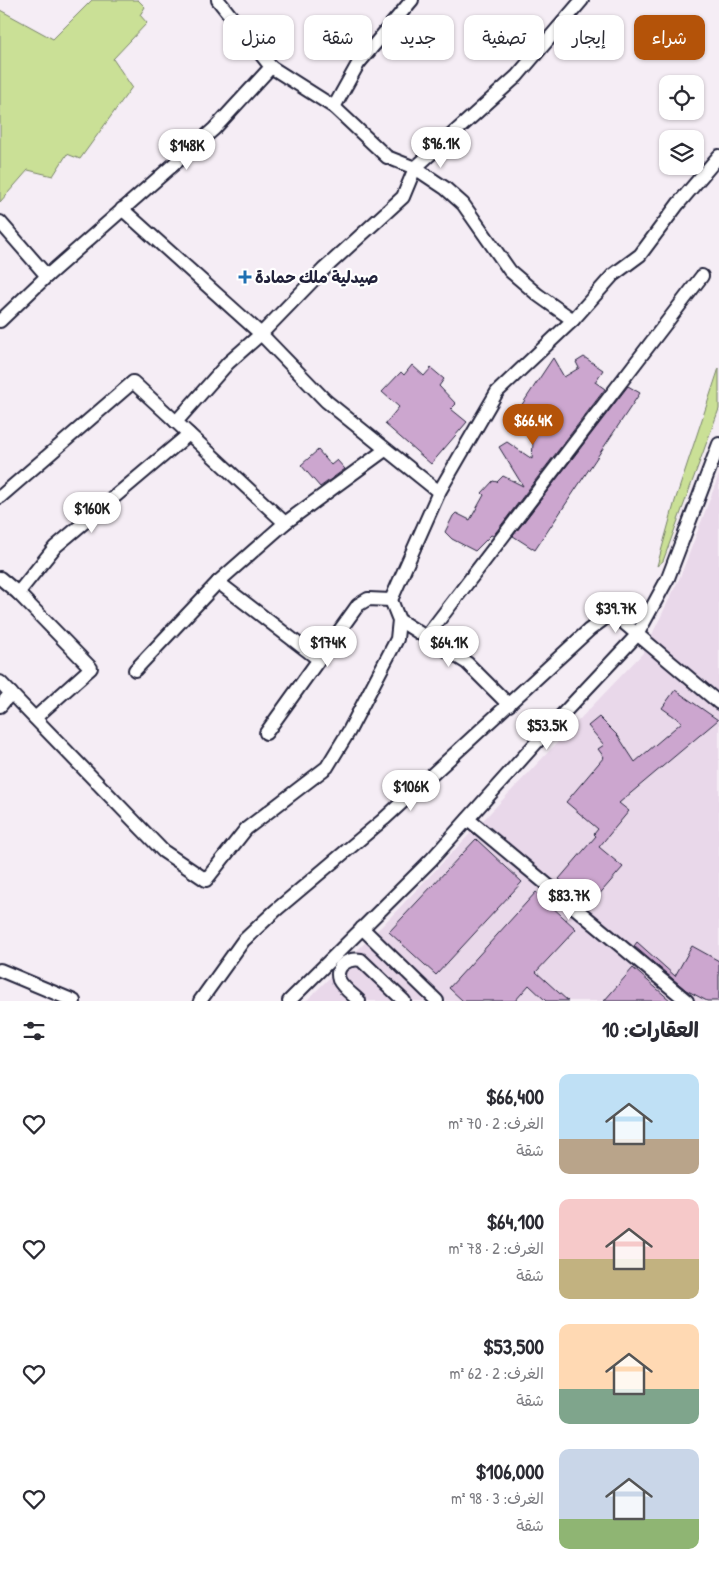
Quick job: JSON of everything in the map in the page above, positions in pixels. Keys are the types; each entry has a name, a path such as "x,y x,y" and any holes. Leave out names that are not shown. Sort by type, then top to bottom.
{"street":[{"path":"218,0 271,68 334,107 387,157 415,168 445,188 463,204 510,271 538,295 573,320"},
{"path":"334,107 358,64 412,0"},
{"path":"176,422 228,363 262,334 323,270 403,198 415,168 518,76 582,0"},
{"path":"0,321 47,276 214,129 271,68"},
{"path":"0,682 163,851 206,880 246,829 327,766 349,731 397,639 399,620 391,600 439,492 497,392 573,320 613,275 640,255 678,204 719,156"},
{"path":"122,209 262,334 326,401 439,492"},
{"path":"0,222 47,276"},
{"path":"426,637 702,276"},
{"path":"0,497 133,382 285,523"},
{"path":"18,593 55,547 189,434"},
{"path":"289,1001 468,819 637,635 668,578 719,444"},
{"path":"135,670 218,582 285,523 385,450"},
{"path":"0,578 18,593 92,668 35,718"},
{"path":"218,582 318,659"},
{"path":"266,733 358,605 368,600 391,600"},
{"path":"200,1001 243,941 269,916 384,819 441,764 509,705 590,630 612,613 719,703"},
{"path":"399,620 467,663 509,705"},
{"path":"0,706 11,693"},
{"path":"468,819 687,1001"},
{"path":"362,928 438,1001"},
{"path":"359,1001 340,982 338,974 340,966 353,958 361,960 404,1001"},
{"path":"327,963 338,974"},
{"path":"0,970 74,1001"}],"shaded area":[{"path":"719,475 719,1001 306,1001 382,926 643,653 681,575"}],"green space":[{"path":"92,0 138,0 145,7 140,15 147,23 113,59 132,87 80,159 67,154 53,176 28,170 0,202 0,10 53,39"},
{"path":"719,368 719,409 663,561 657,566 675,501"}],"building":[{"path":"584,357 603,370 595,382 605,389 493,536 491,535 475,551 452,539 445,532 453,516 456,513 470,520 484,495 482,493 493,481 497,482 503,476 523,486 499,447 507,442 532,459 534,428 515,415 553,358 564,377 579,368 576,362"},
{"path":"412,365 424,376 431,368 444,379 439,386 456,404 451,409 467,422 431,464 385,424 399,407 382,392 401,372 404,375"},
{"path":"628,386 640,393 535,550 513,536"},
{"path":"318,450 331,465 337,460 345,469 320,487 301,465"},
{"path":"675,690 718,720 619,803 629,811 599,847 623,867 590,905 559,879 596,836 594,834 598,829 566,802 604,757 598,749 604,745 588,726 599,717 618,736 635,762 682,722 662,708"},
{"path":"476,839 522,882 436,975 389,932"},
{"path":"536,892 576,929 536,972 568,1001 546,1001 529,985 515,1001 463,1001 449,988"},
{"path":"637,942 675,976 692,946 719,961 719,1001 707,1001 686,990 634,946"},
{"path":"633,968 671,1001 604,1001"}],"place":[{"name":"صيدلية ملك حمادة","path":"245,277"}]}
